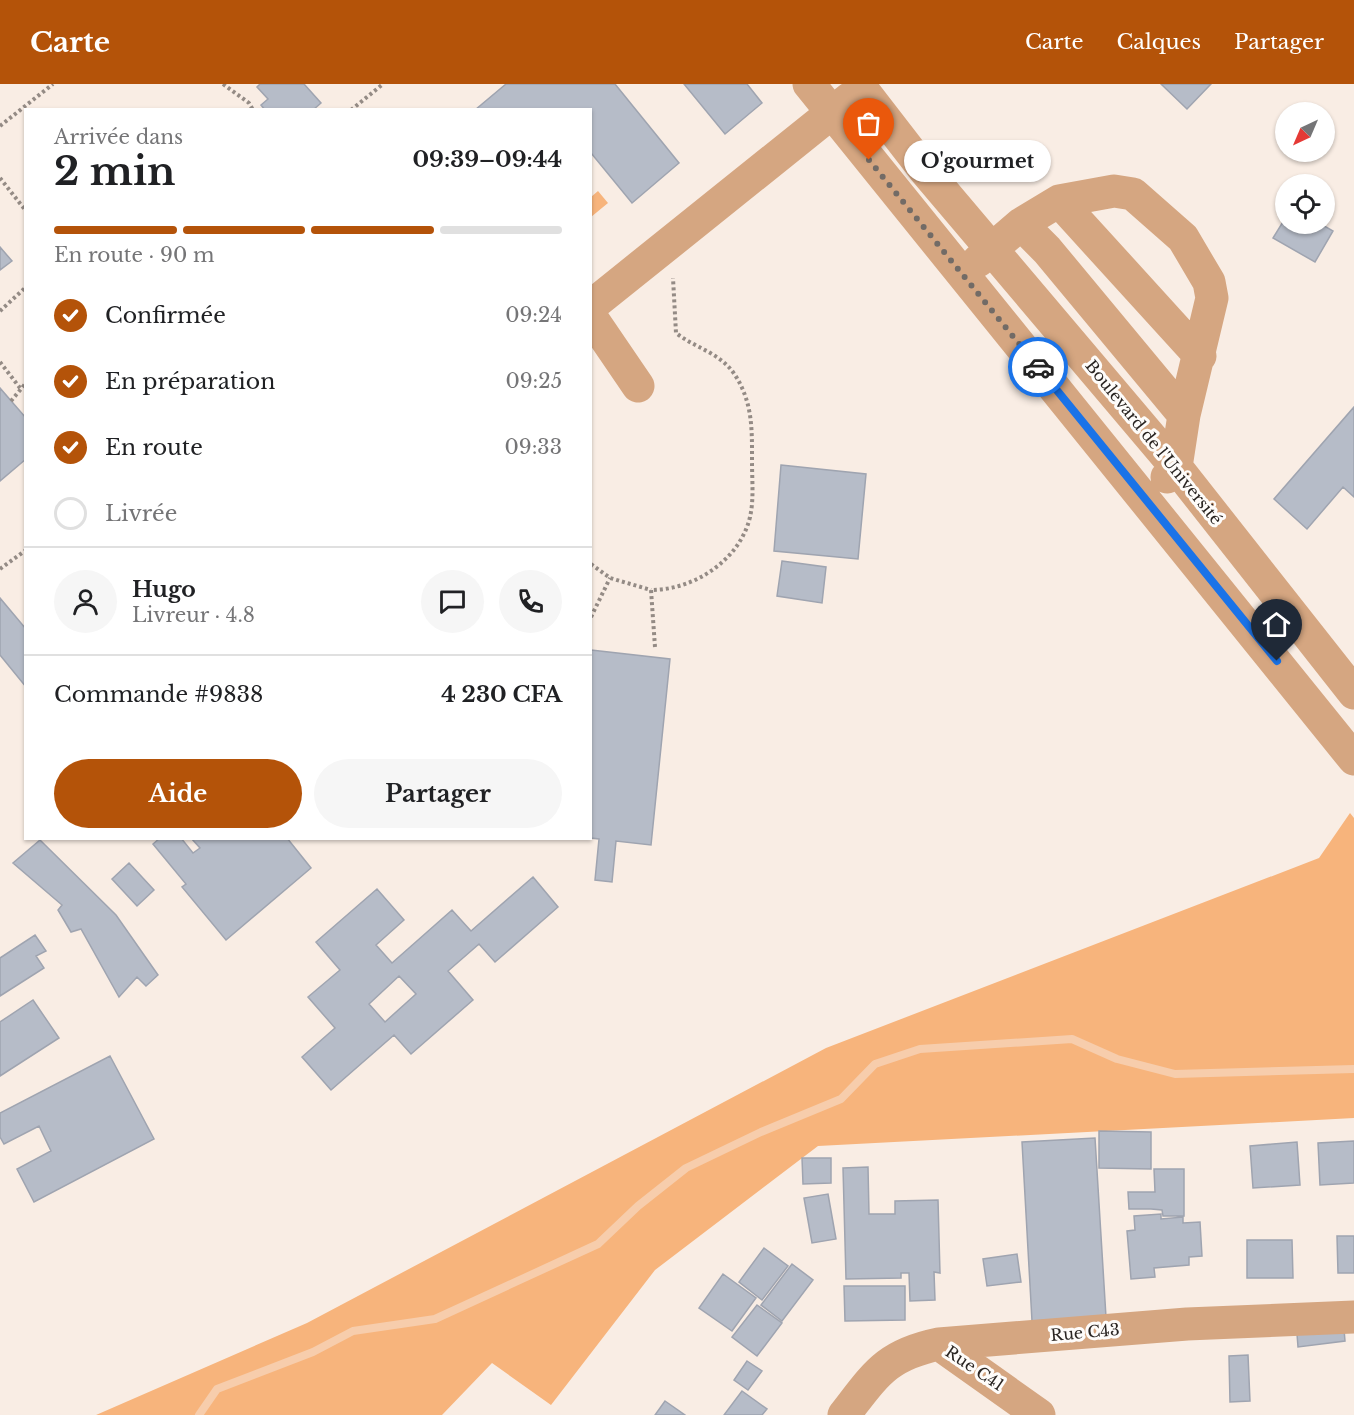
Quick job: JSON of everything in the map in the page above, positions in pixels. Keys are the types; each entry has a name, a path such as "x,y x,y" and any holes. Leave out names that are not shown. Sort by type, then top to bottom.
{"street":[{"path":"809,84 1354,759"},
{"path":"592,305 863,86"},
{"name":"Boulevard de l'Université","path":"863,86 924,168 1176,467 1354,693"},
{"path":"895,192 924,168"},
{"path":"963,274 1022,224 1059,201 1114,191 1133,194 1183,238 1209,282 1212,298 1200,356 1184,415 1176,467 1146,500"},
{"path":"1059,201 1200,356"},
{"path":"1022,224 1047,250 1184,415"},
{"path":"592,317 638,386"},
{"name":"Rue C43","path":"844,1415 880,1369 911,1350 939,1344 1187,1324 1354,1317"},
{"name":"Rue C41","path":"939,1344 1039,1415"}],"path":[{"path":"0,126 53,84"},
{"path":"223,84 249,103 252,108"},
{"path":"353,108 383,84"},
{"path":"0,178 24,207"},
{"path":"592,565 610,578 651,590 676,589 703,577 738,545 747,529 751,513 751,410 747,397 726,364 676,333 673,275"},
{"path":"0,310 24,288"},
{"path":"0,362 20,387"},
{"path":"11,401 24,384"},
{"path":"0,570 24,552"},
{"path":"592,615 610,578"},
{"path":"651,590 655,647"}],"shaded area":[{"path":"598,191 608,203 592,216 592,196"},
{"path":"1350,813 1354,818 1354,1118 818,1146 655,1270 551,1405 492,1363 442,1415 96,1415 307,1323 826,1048 1319,858"}],"building":[{"path":"260,84 304,84 321,103 315,108 263,108 261,105 268,99 257,87"},
{"path":"506,84 615,84 679,163 632,203 592,154 592,108 477,108"},
{"path":"684,84 747,84 762,103 725,134"},
{"path":"1161,84 1211,84 1187,109"},
{"path":"1275,234 1331,234 1315,262 1273,238"},
{"path":"0,247 12,261 0,270"},
{"path":"0,388 24,416 24,461 0,481"},
{"path":"1354,407 1354,497 1343,487 1307,529 1274,499"},
{"path":"781,465 866,474 858,559 774,551"},
{"path":"782,561 826,567 822,603 777,596"},
{"path":"0,598 24,627 24,685 0,655"},
{"path":"592,650 670,659 651,845 616,841 612,882 595,880 599,839 592,838"},
{"path":"40,840 116,915 158,975 146,986 137,977 119,997 81,929 71,932 58,910 62,905 13,863"},
{"path":"158,840 183,840 193,853 200,848 193,840 289,840 311,868 226,940 182,887 186,884 153,844"},
{"path":"129,863 154,890 137,906 112,879"},
{"path":"533,877 558,907 495,962 479,944 448,971 473,1000 411,1054 394,1035 331,1090 302,1057 335,1028 308,997 340,970 316,942 377,889 404,920 376,945 392,963 452,910 471,931","holes":["399,976 416,994 385,1022 369,1004"]},
{"path":"35,935 46,951 36,956 44,968 0,996 0,958"},
{"path":"33,1000 59,1038 0,1076 0,1022"},
{"path":"110,1056 154,1139 34,1202 17,1169 51,1151 39,1126 4,1144 0,1137 0,1113"},
{"path":"1099,1131 1151,1132 1151,1169 1099,1168"},
{"path":"1095,1138 1106,1317 1032,1321 1022,1142"},
{"path":"1354,1141 1354,1183 1320,1185 1318,1143"},
{"path":"1297,1142 1300,1185 1253,1188 1250,1146"},
{"path":"802,1158 831,1158 831,1183 803,1184"},
{"path":"868,1167 869,1214 895,1214 895,1201 938,1200 940,1273 934,1272 935,1300 910,1301 909,1273 901,1273 901,1278 846,1279 843,1168"},
{"path":"1154,1169 1184,1169 1184,1216 1163,1216 1162,1210 1129,1209 1128,1192 1155,1192"},
{"path":"828,1194 836,1239 812,1243 804,1198"},
{"path":"1161,1214 1161,1219 1183,1217 1183,1223 1200,1222 1202,1256 1189,1257 1189,1265 1154,1268 1155,1277 1131,1279 1127,1231 1135,1230 1134,1216"},
{"path":"1337,1236 1354,1236 1354,1273 1338,1273"},
{"path":"1247,1240 1292,1240 1293,1278 1247,1278"},
{"path":"764,1248 788,1266 762,1300 739,1282"},
{"path":"1017,1254 1021,1282 987,1286 983,1259"},
{"path":"792,1264 813,1280 782,1321 761,1305"},
{"path":"723,1274 756,1298 732,1331 699,1308"},
{"path":"844,1286 905,1286 905,1320 845,1321"},
{"path":"757,1305 782,1323 757,1356 732,1337"},
{"path":"1344,1329 1345,1341 1298,1347 1297,1334"},
{"path":"1248,1355 1250,1401 1230,1402 1229,1356"},
{"path":"747,1361 762,1371 748,1390 734,1380"},
{"path":"742,1391 767,1409 762,1415 724,1415"},
{"path":"665,1401 685,1415 655,1415"}],"waterway":[{"path":"199,1415 217,1389 313,1352 353,1331 435,1319 598,1244 638,1206 686,1168 761,1132 841,1099 875,1064 920,1049 1072,1039 1117,1059 1175,1074 1354,1069"}],"way so far":[{"path":"869,160 1038,367"}],"place":[{"name":"O'gourmet","path":"869,160"}],"route":[{"path":"1038,367 1277,661"}]}
